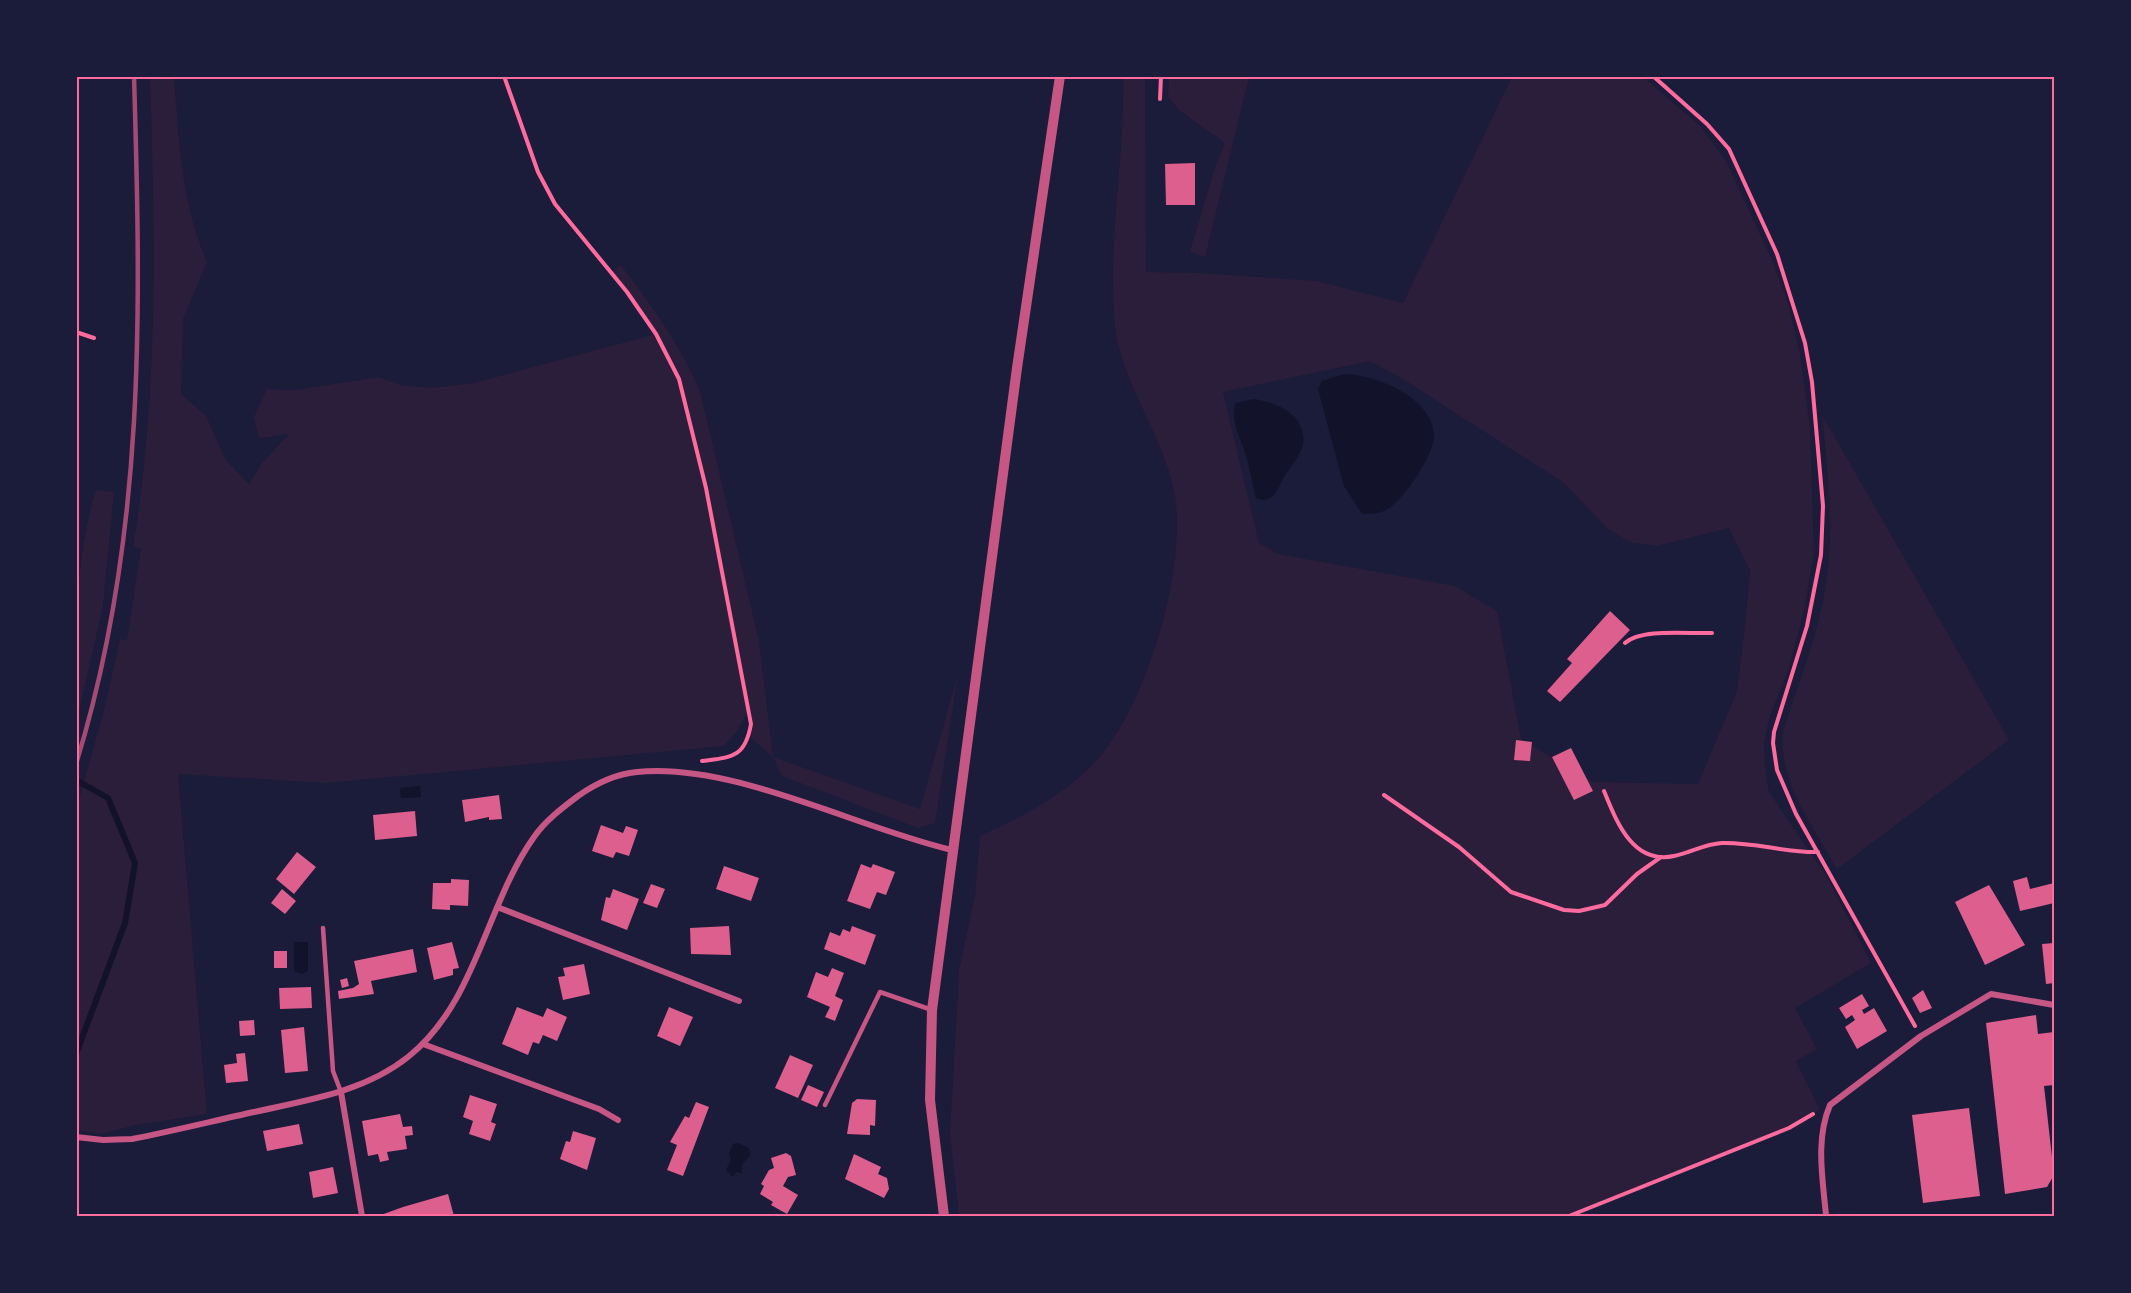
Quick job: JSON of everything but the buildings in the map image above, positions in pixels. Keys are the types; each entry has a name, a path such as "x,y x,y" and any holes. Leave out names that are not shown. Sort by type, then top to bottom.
{"street":[{"path":"944,1216 930,1100 933,1010 952,850 1017,368 1060,76"},
{"path":"76,1137 132,1139 341,1092 376,1078 406,1059 423,1044 455,1001 497,907 527,848 547,822 596,785 624,773 639,771 687,774 742,784 879,830 952,850"},
{"path":"497,907 739,1001"},
{"path":"1826,1216 1821,1150 1823,1124 1830,1105 1921,1036 1991,994 2055,1005"},
{"path":"423,1044 599,1109 618,1120"},
{"path":"341,1092 362,1216"}],"lane":[{"path":"323,928 333,1071 341,1092"},
{"path":"825,1105 880,992 933,1010"}],"path":[{"path":"504,76 538,172 555,204 627,292 656,334 679,379 706,488 751,724 749,736 738,754 729,759 694,764"},
{"path":"1160,99 1161,76"},
{"path":"1653,76 1707,124 1729,149 1777,254 1805,343 1812,382 1823,506 1821,555 1807,626 1774,732 1773,743 1777,770 1783,788 1921,1036"},
{"path":"76,332 94,338"},
{"path":"1625,643 1632,636 1712,633"},
{"path":"1604,791 1630,843 1644,853 1661,857 1673,856 1702,846 1723,843 1818,852"},
{"path":"1384,795 1459,848 1511,892 1564,910 1579,911 1605,905 1646,866 1661,857"},
{"path":"1569,1216 1789,1128 1830,1105"}],"shaded area":[{"path":"150,77 174,77 186,193 191,216 207,262 183,319 181,394 206,416 226,460 249,484 262,463 289,434 259,438 254,417 267,389 295,390 379,377 400,385 430,388 474,383 656,334 611,273 621,265 674,340 700,391 759,641 773,757 749,736 749,709 737,731 724,746 326,783 178,774 207,1114 135,1125 102,1134 77,1130 77,807 104,710 120,639 127,640 141,548 133,547 147,430 151,371 154,254"},
{"path":"1123,77 1145,77 1146,272 1201,273 1316,281 1403,303 1512,77 1643,77 1700,126 1726,161 1771,258 1788,303 1800,355 1810,427 1814,553 1804,610 1789,668 1769,718 1764,745 1769,792 1827,877 1871,963 1795,1008 1817,1049 1796,1061 1820,1110 1789,1128 1569,1216 959,1216 950,1135 959,970 975,895 980,836 1032,810 1065,789 1094,764 1106,749 1122,724 1151,661 1170,589 1177,520 1174,491 1161,450 1125,367 1115,325 1113,263","holes":["1370,361 1403,379 1564,483 1607,528 1630,542 1657,546 1729,528 1750,571 1745,625 1737,691 1698,784 1593,782 1521,739 1497,611 1455,586 1278,554 1259,543 1223,392"]},
{"path":"1169,77 1249,77 1205,257 1190,252 1215,167 1225,143 1180,111 1168,97"},
{"path":"1344,374 1372,379 1400,391 1413,399 1431,421 1433,442 1425,463 1403,495 1379,513 1362,514 1344,486 1318,389 1322,381"},
{"path":"1253,399 1271,403 1288,412 1300,425 1303,434 1303,444 1298,457 1274,494 1263,500 1256,498 1234,418 1235,403"},
{"path":"1822,415 2009,740 1837,869 1800,804 1786,769 1783,751 1783,732 1816,630 1828,567 1830,510"},
{"path":"96,490 114,492 103,606 77,720 80,575 83,546"},
{"path":"958,674 935,823 918,828 782,776 773,757 920,809"},
{"path":"420,786 421,797 401,798 400,788"},
{"path":"294,942 308,942 308,971 302,974 294,971"},
{"path":"738,1143 749,1148 750,1155 742,1165 742,1173 736,1172 733,1177 726,1170 731,1160 729,1153 733,1144"}],"waterway":[{"path":"76,780 108,798 135,863 125,923 76,1054"}],"railway":[{"path":"76,764 99,679 116,594 127,509 134,423 137,337 138,250 134,76"}]}
